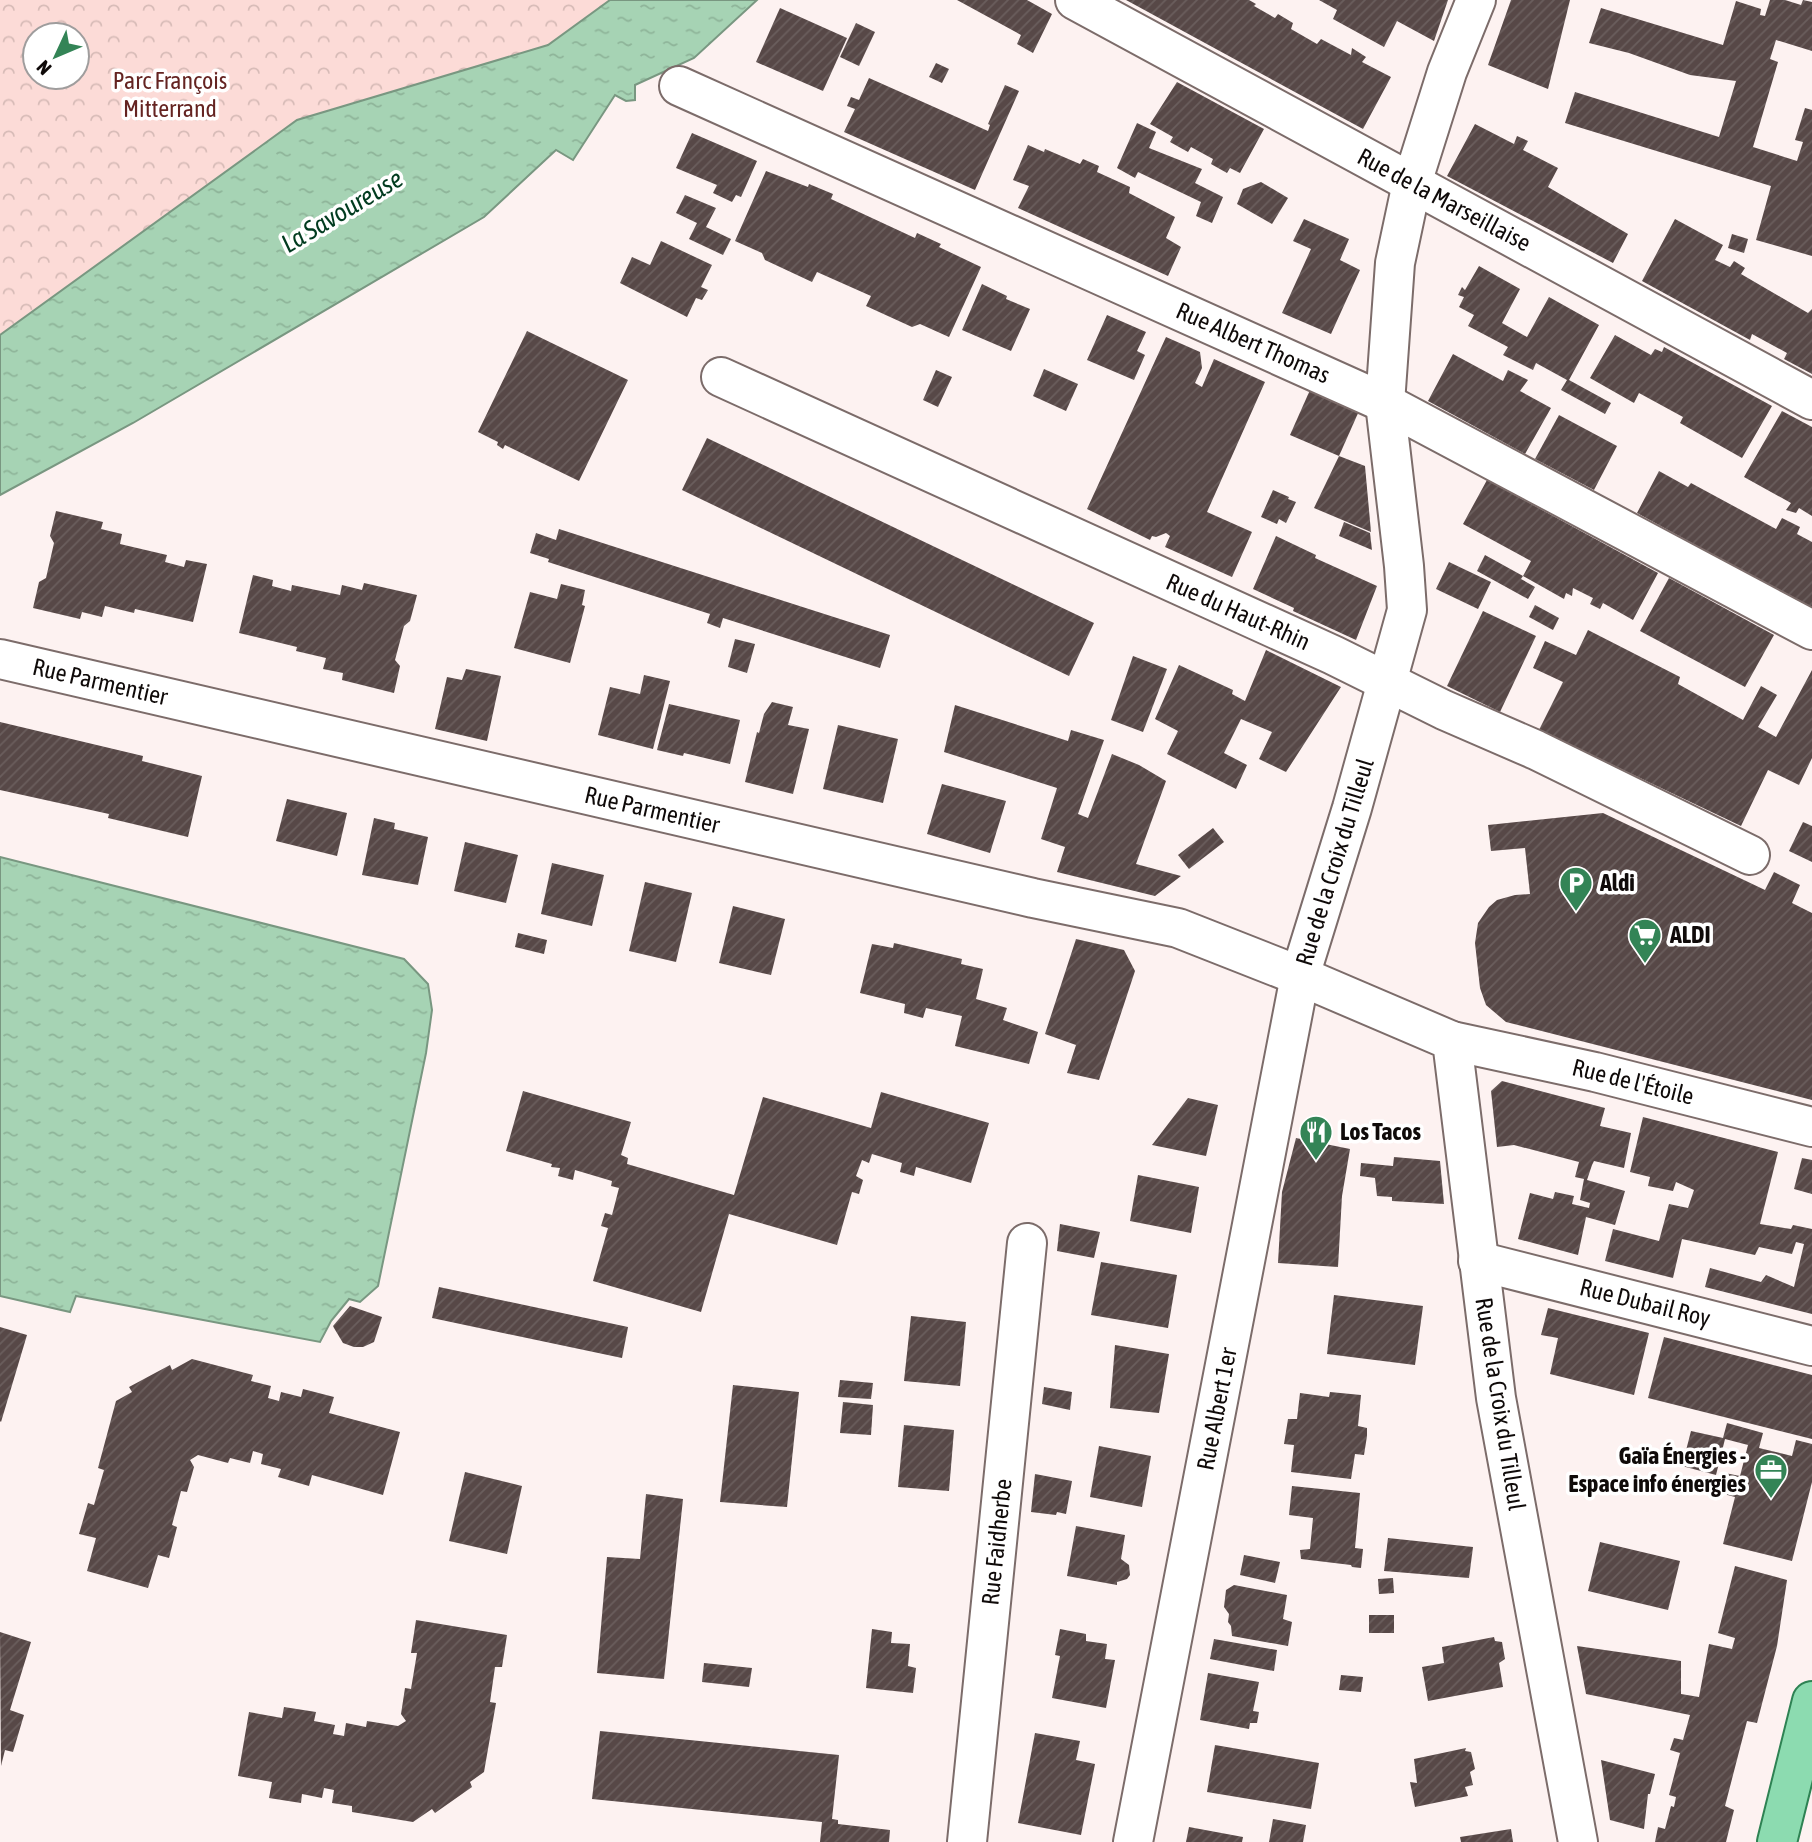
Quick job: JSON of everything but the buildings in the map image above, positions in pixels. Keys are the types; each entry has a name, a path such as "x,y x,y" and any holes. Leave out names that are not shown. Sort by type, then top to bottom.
{"main road":[{"path":"1777,1842 1812,1701"}],"street":[{"name":"Rue de la Marseillaise","path":"1075,0 1812,400"},
{"name":"Rue de la Croix du Tilleul","path":"1476,0 1447,72 1412,183 1395,263 1385,403 1407,610 1389,682 1300,976 1452,1041 1496,1398 1578,1842"},
{"name":"Rue Albert Thomas","path":"679,86 1385,403 1812,630"},
{"name":"Rue du Haut-Rhin","path":"722,377 1333,655 1444,710 1536,750 1750,855"},
{"name":"Rue Parmentier","path":"0,659 1006,892 1178,928 1300,976"},
{"name":"Rue Albert 1er","path":"1133,1842 1300,976"},
{"name":"Rue de l'Étoile","path":"1452,1041 1595,1072 1812,1127"},
{"name":"Rue Faidherbe","path":"967,1842 1027,1242"},
{"name":"Rue Dubail Roy","path":"1478,1261 1812,1346"}],"green space":[{"name":"Parc François Mitterrand","path":"0,0 610,0 548,45 297,120 0,335"}],"water":[{"name":"La Savoureuse","path":"610,0 757,0 694,58 635,85 635,100 626,101 615,95 573,160 556,150 484,217 133,423 0,495 0,335 297,120 548,45"},
{"path":"0,857 404,959 428,984 432,1010 426,1053 378,1286 360,1302 349,1299 331,1321 320,1342 76,1296 70,1312 0,1296"}],"place":[{"name":"Aldi","path":"1576,913"},
{"name":"ALDI","path":"1645,965"},
{"name":"Los Tacos","path":"1316,1162"},
{"name":"Gaïa Énergies - Espace info énergies","path":"1771,1500"}]}
